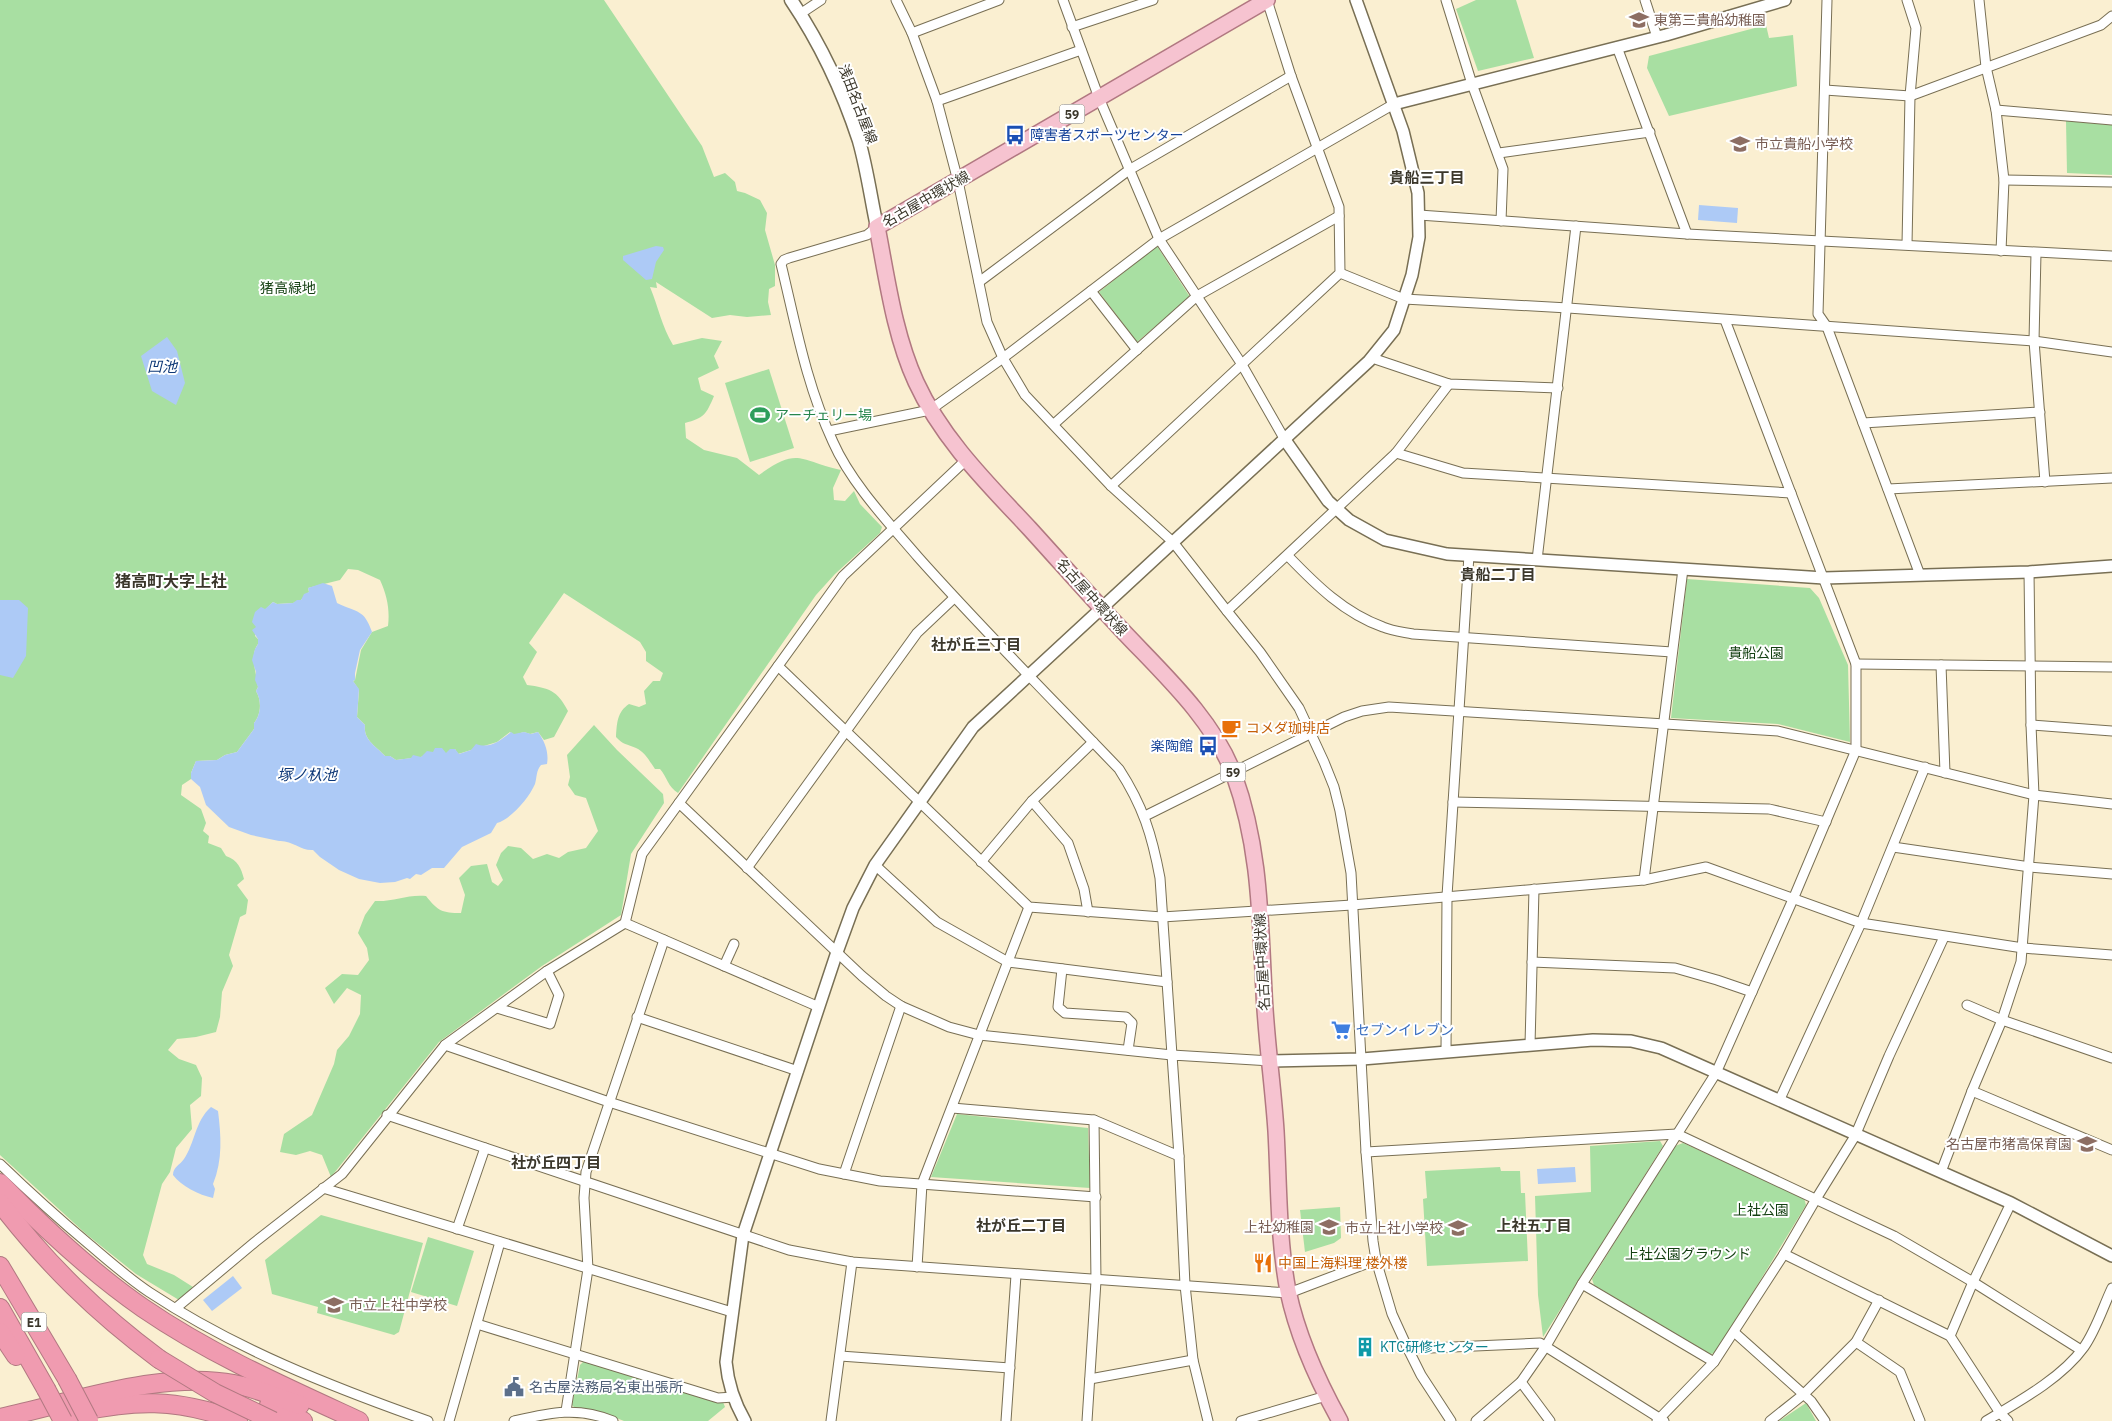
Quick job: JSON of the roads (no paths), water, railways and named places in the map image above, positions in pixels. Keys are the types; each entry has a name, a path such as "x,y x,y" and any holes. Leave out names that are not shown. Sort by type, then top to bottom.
{"highway":[{"path":"0,1183 72,1252 142,1308 188,1337 231,1360 359,1421"},
{"path":"0,1204 53,1268 86,1300 159,1359 215,1393 273,1421"},
{"name":"E1","path":"0,1266 67,1379 89,1421"},
{"name":"E1","path":"0,1308 42,1391 63,1421"},
{"path":"0,1332 42,1391 53,1421"},
{"path":"0,1418 126,1389 183,1381 226,1382 248,1387 345,1421"},
{"path":"126,1389 172,1387 219,1390 255,1400 303,1421"},
{"path":"39,1421 108,1406 158,1402 203,1409 238,1421"}],"main road":[{"name":"浅田名古屋線","path":"791,0 841,93 856,134 877,227"},
{"name":"名古屋中環状線","path":"1267,0 958,182 877,227 907,358 930,410 966,460 1177,688 1208,727 1232,771 1250,826 1257,871 1264,997 1271,1061 1283,1248 1289,1293 1307,1352 1326,1396 1340,1421"}],"street":[{"path":"800,14 821,0"},
{"path":"896,0 912,32 937,101 958,182 987,322 1003,358 1025,395 1110,486 1173,542 1227,611 1290,695 1312,734 1334,787 1351,873 1366,1152 1376,1260 1392,1314 1408,1349 1421,1376 1451,1421"},
{"path":"912,32 999,0"},
{"path":"1063,0 1099,98 1159,238 1241,363 1285,440 1328,501 1349,520 1385,540 1447,554 1824,578 2029,572 2112,566"},
{"path":"1072,27 1153,0"},
{"path":"1110,486 1340,273 1339,207 1291,76 1267,0"},
{"path":"745,1421 728,1381 726,1362 743,1234 837,952 853,908 875,865 973,727 1372,358 1394,330 1412,275 1419,237 1418,193 1403,131 1356,0"},
{"path":"1645,0 1658,37"},
{"path":"829,432 930,410 1003,358 1159,238 1394,104 1658,37 1785,0"},
{"path":"1827,0 1822,241 1818,314 1827,327 1920,576"},
{"path":"1907,0 1916,28 1910,96 1907,244"},
{"path":"1979,0 1986,68 1996,110 2004,180 2001,251"},
{"path":"1449,1 1472,84 1499,153 1503,169 1500,221"},
{"path":"1825,90 1910,96 2101,25 2112,16"},
{"path":"1617,47 1688,234"},
{"path":"937,101 1081,50"},
{"path":"979,282 1129,170 1291,76"},
{"path":"1996,110 2112,120"},
{"path":"1499,153 1650,132"},
{"path":"2004,180 2112,182"},
{"path":"1419,215 1688,234 2112,256"},
{"path":"1054,424 1197,296 1339,216"},
{"path":"1537,560 1568,308 1576,226"},
{"path":"877,227 867,236 790,258 784,260 781,264 804,368 818,409 840,455 860,486 893,528 954,598 1028,677 1119,769 1145,816 1160,878 1192,1360 1208,1421"},
{"path":"2036,252 2034,341 2045,482"},
{"path":"1340,273 1404,299 1568,308 2034,341 2112,352"},
{"path":"1091,291 1137,350"},
{"path":"1476,1421 1521,1382 1546,1346 1582,1284 1716,1073 1794,897 1856,750 1856,664 1725,320"},
{"path":"1372,358 1449,384 1558,388"},
{"path":"1227,611 1396,453 1449,384"},
{"path":"1863,422 2040,412"},
{"path":"1396,453 1463,473 1791,493"},
{"path":"176,1308 342,1174 387,1115 445,1045 547,971 625,923 642,854 843,576 966,460"},
{"path":"1888,489 2112,478"},
{"path":"1446,1052 1447,896 1469,555"},
{"path":"1288,556 1315,584 1352,613 1384,628 1413,634 1672,652"},
{"path":"1644,880 1683,569"},
{"path":"1941,1172 2002,1020 2021,962 2030,867 2034,795 2029,572"},
{"path":"747,868 917,633 954,598"},
{"path":"1856,664 2031,668 2112,667"},
{"path":"1941,665 1945,773"},
{"path":"778,666 1029,907 1162,917 1352,905 1644,880 1706,867 1794,897 1861,923 2023,948 2112,955"},
{"path":"1145,816 1232,771 1344,717 1362,711 1390,707 1778,731 2034,795 2112,804"},
{"path":"2031,725 2112,731"},
{"path":"981,862 1032,801 1093,742"},
{"path":"1780,1101 1861,923 1925,767"},
{"path":"1032,801 1068,843 1082,882 1088,912"},
{"path":"1453,802 1770,809 1826,822"},
{"path":"679,803 862,976 901,1006 949,1028 979,1035 1172,1055 1271,1061 1362,1059 1593,1040 1631,1041 1661,1048 1855,1136 2011,1203 2112,1256"},
{"path":"1893,847 2030,867 2112,874"},
{"path":"875,865 937,922 1008,962 1166,982"},
{"path":"1530,1046 1534,889"},
{"path":"917,1267 922,1184 1029,907"},
{"path":"625,923 819,1007"},
{"path":"1408,1349 1540,1343 1661,1420 1714,1362 1784,1254 1855,1136 1889,1056 1944,937"},
{"path":"566,1411 588,1269 584,1182 664,940"},
{"path":"724,966 734,944"},
{"path":"1532,962 1675,968 1752,992"},
{"path":"1062,969 1058,1007 1065,1013 1126,1016 1132,1023 1128,1050"},
{"path":"497,1008 550,1024 559,995 547,971"},
{"path":"1967,1005 2002,1020 2112,1058"},
{"path":"844,1174 901,1006"},
{"path":"637,1017 798,1071"},
{"path":"445,1045 609,1102 770,1154 844,1174 880,1181 1096,1197"},
{"path":"1972,1091 2112,1150"},
{"path":"952,1108 1094,1120 1179,1156"},
{"path":"387,1115 789,1250 852,1262 1096,1281 1186,1285 1289,1293 1376,1260"},
{"path":"1087,1421 1096,1281 1094,1120"},
{"path":"1366,1152 1677,1134 1894,1236 1973,1282 2081,1350"},
{"path":"457,1229 485,1148"},
{"path":"0,1164 38,1201 111,1263 149,1292 235,1341 293,1368 346,1392 428,1421"},
{"path":"323,1188 732,1312"},
{"path":"1950,1336 1973,1282 2011,1203"},
{"path":"449,1421 500,1242"},
{"path":"1784,1254 1950,1336 2000,1412 2008,1421"},
{"path":"831,1421 852,1262"},
{"path":"1006,1421 1016,1275"},
{"path":"1582,1284 1714,1362"},
{"path":"1986,1421 2046,1383 2081,1350 2112,1288"},
{"path":"1770,1421 1804,1394 1856,1342 1878,1300"},
{"path":"477,1324 718,1398 734,1398"},
{"path":"1734,1332 1811,1400 1825,1421"},
{"path":"1856,1342 1900,1372 1920,1421"},
{"path":"840,1356 1010,1368"},
{"path":"1090,1379 1192,1360"},
{"path":"1521,1382 1550,1421"},
{"path":"1245,1420 1326,1396"},
{"path":"514,1421 566,1411 590,1414 613,1421"}],"water":[{"path":"1699,205 1738,208 1737,223 1698,220"},
{"path":"656,246 663,247 664,250 656,262 652,279 646,280 623,260 623,256"},
{"name":"凹池","path":"167,337 177,351 185,383 176,405 152,391 141,356"},
{"name":"塚ノ杁池","path":"323,583 332,586 337,603 363,615 372,632 360,650 355,680 353,681 359,689 357,717 365,725 368,739 385,756 390,756 396,760 411,758 413,755 421,757 427,751 433,752 435,748 442,748 446,753 450,749 455,749 459,754 471,750 476,744 486,746 495,743 511,732 514,734 524,732 531,734 538,732 544,743 547,751 547,764 539,767 535,784 524,801 514,813 497,823 491,833 462,847 444,868 432,868 421,875 416,874 410,879 407,878 395,882 380,883 359,879 339,870 313,850 304,849 284,841 251,835 229,827 206,805 200,787 191,779 191,773 196,761 217,760 225,755 237,752 254,729 254,723 260,708 256,691 258,687 255,680 256,672 252,660 258,644 258,639 252,630 256,627 252,622 255,612 261,607 265,609 273,602 277,604 293,603 301,600 304,594 309,592 308,588"},
{"path":"0,600 19,600 28,608 26,656 13,678 0,675"},
{"path":"211,1107 218,1111 220,1138 220,1157 213,1184 215,1189 213,1198 191,1190 173,1175 175,1168 188,1153 198,1125"},
{"path":"1575,1167 1576,1182 1538,1184 1537,1169"},
{"path":"233,1276 242,1288 212,1311 203,1300"}],"place":[{"name":"東第三貴船幼稚園","path":"1639,20"},
{"name":"障害者スポーツセンター","path":"1015,135"},
{"name":"市立貴船小学校","path":"1740,144"},
{"name":"アーチェリー場","path":"760,415"},
{"name":"コメダ珈琲店","path":"1231,728"},
{"name":"楽陶館","path":"1208,746"},
{"name":"セブンイレブン","path":"1341,1030"},
{"name":"名古屋市猪高保育園","path":"2087,1144"},
{"name":"上社幼稚園","path":"1329,1227"},
{"name":"市立上社小学校","path":"1458,1228"},
{"name":"中国上海料理 楼外楼","path":"1263,1263"},
{"name":"市立上社中学校","path":"334,1305"},
{"name":"KTC研修センター","path":"1365,1347"},
{"name":"名古屋法務局名東出張所","path":"514,1387"}],"district":[{"name":"貴船三丁目","path":"1427,177"},
{"name":"貴船二丁目","path":"1498,574"},
{"name":"猪高町大字上社","path":"171,581"},
{"name":"社が丘三丁目","path":"976,644"},
{"name":"社が丘四丁目","path":"556,1162"},
{"name":"社が丘二丁目","path":"1021,1225"},
{"name":"上社五丁目","path":"1534,1225"}],"park label":[{"name":"猪高緑地","path":"288,288"},
{"name":"貴船公園","path":"1756,653"},
{"name":"上社公園","path":"1761,1210"},
{"name":"上社公園グラウンド","path":"1688,1254"}]}
